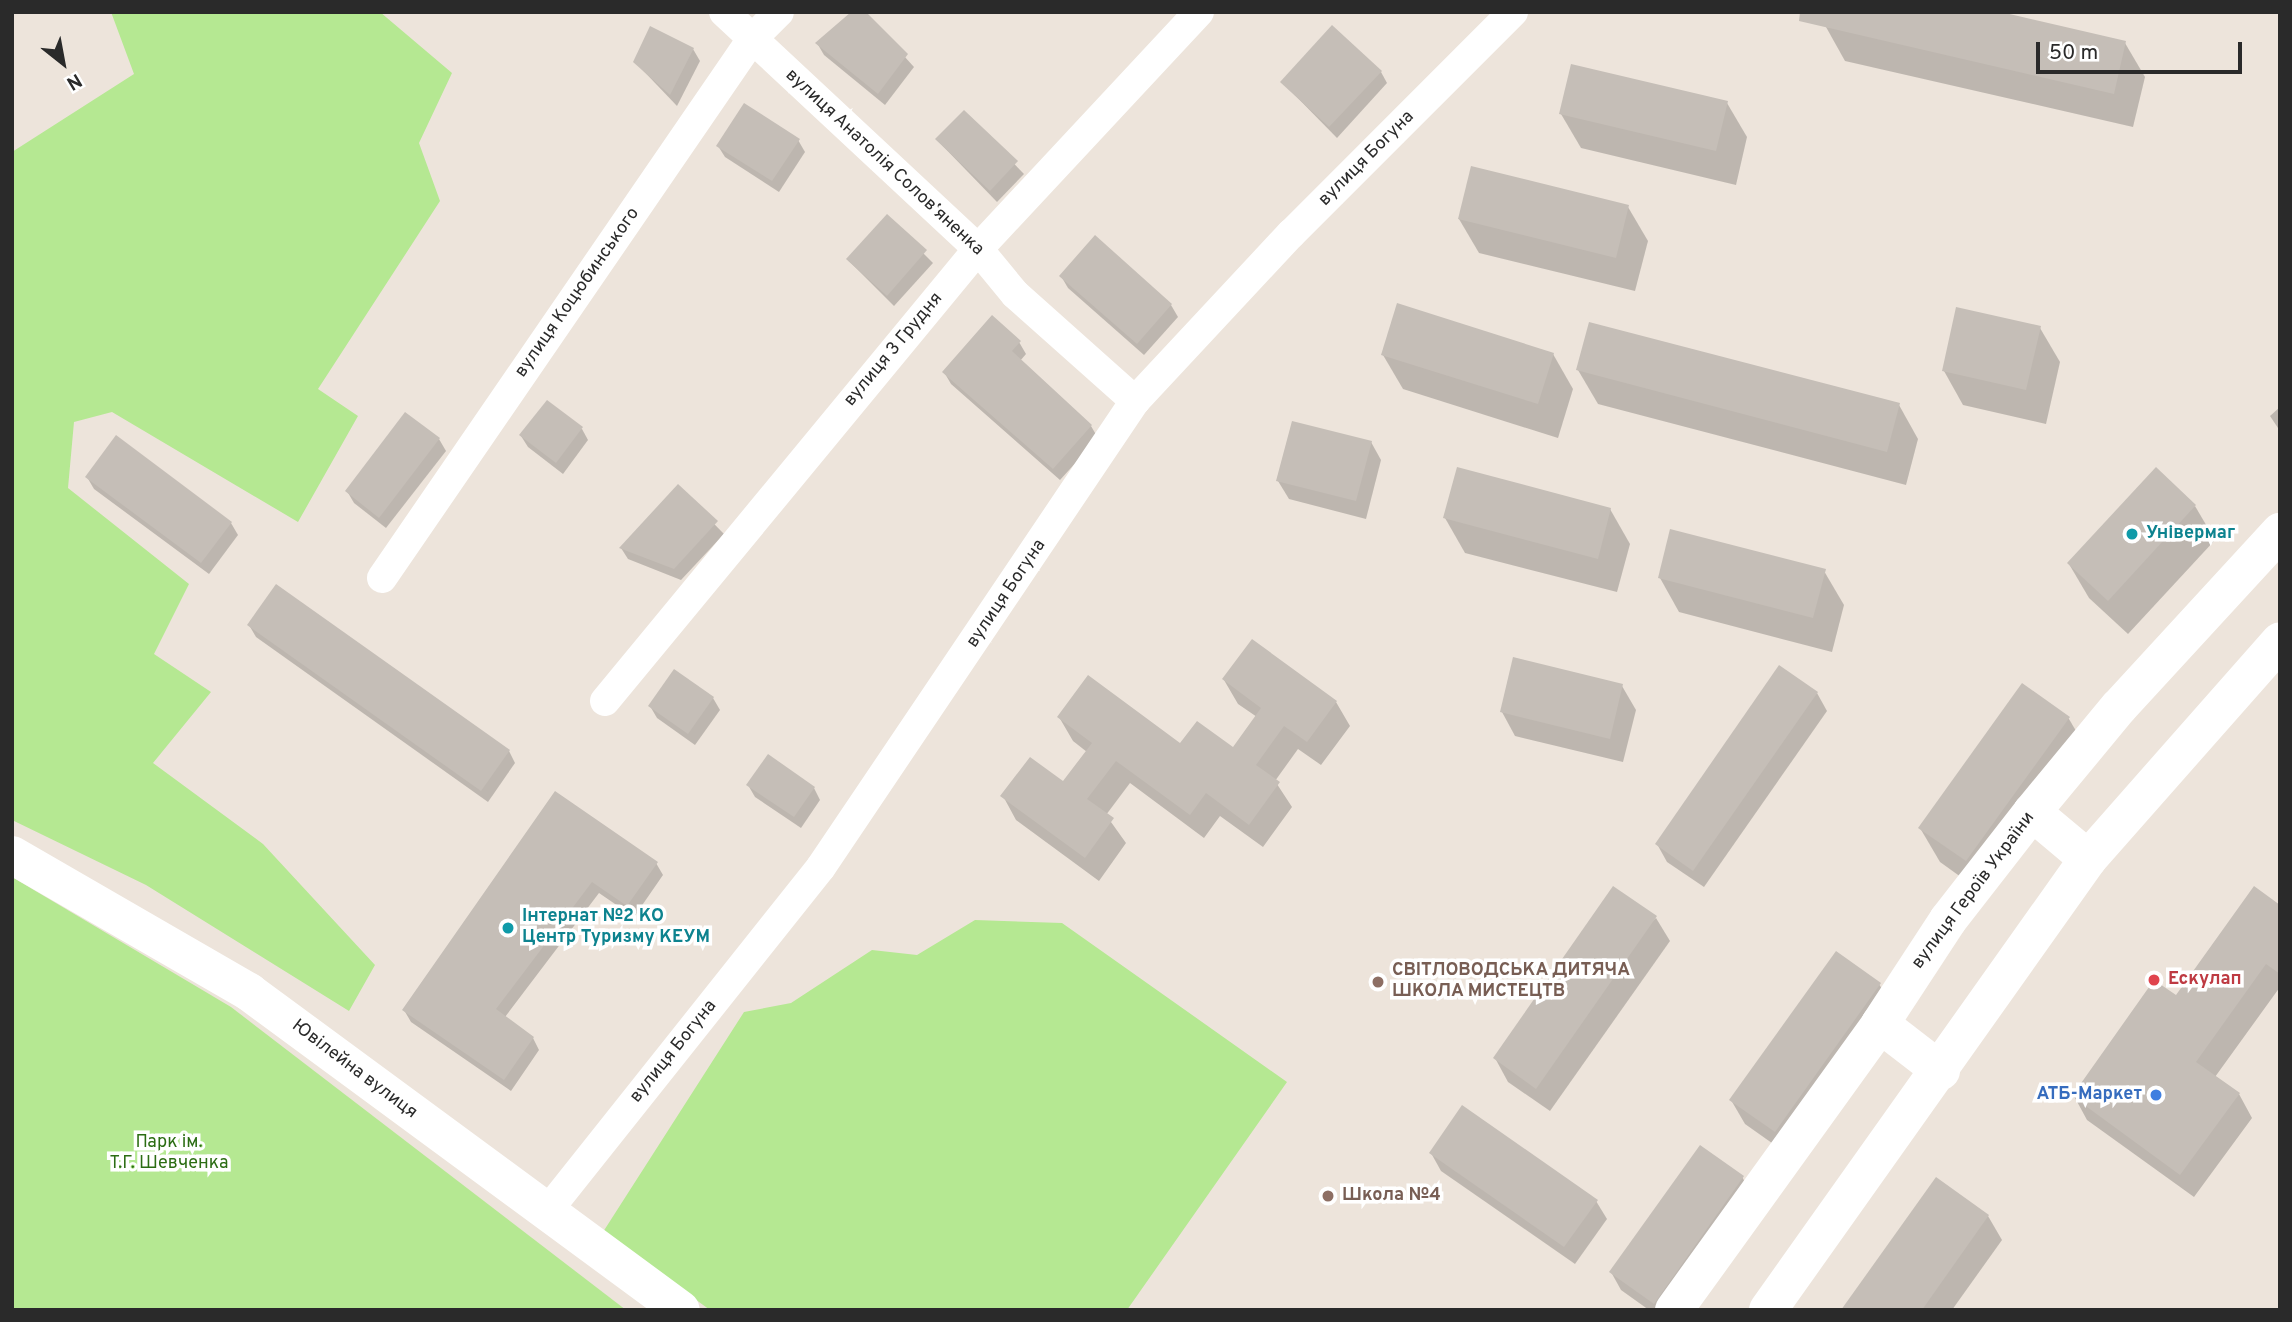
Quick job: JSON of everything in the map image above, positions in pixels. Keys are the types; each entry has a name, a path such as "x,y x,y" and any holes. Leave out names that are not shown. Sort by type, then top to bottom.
{"main road":[{"name":"вулиця Героїв України","path":"1674,1310 1880,1024 1948,920 2032,812 2119,707 2280,532"},
{"path":"1768,1310 1941,1071 2088,859 2280,640"},
{"path":"2032,812 2088,859"},
{"name":"Ювілейна вулиця","path":"12,855 249,992 545,1214 681,1310"},
{"path":"1880,1024 1941,1071"}],"street":[{"name":"вулиця Анатолія Соловʼяненка","path":"724,12 978,249 1015,295 1135,401"},
{"name":"вулиця Коцюбинського","path":"382,578 752,39 779,12"},
{"name":"вулиця 3 Грудня","path":"605,701 978,249 1199,12"},
{"name":"вулиця Богуна","path":"545,1214 821,867 1135,401 1291,234 1513,12"}],"green space":[{"path":"111,12 380,12 452,73 419,143 440,201 318,389 358,416 298,522 112,412 74,422 68,488 189,584 154,654 211,692 153,763 263,844 375,965 349,1011 146,885 12,820 12,152 134,74"},
{"name":"Парк ім. Т.Г. Шевченка","path":"12,877 231,1007 626,1310 12,1310"},
{"path":"975,920 1062,923 1287,1082 1127,1310 710,1310 603,1232 744,1012 791,1003 872,950 917,955"}],"building":[{"path":"851,12 866,12 908,54 878,94 815,43"},
{"path":"1800,12 2001,12 2126,41 2114,94 1799,21"},
{"path":"1332,25 1382,71 1329,127 1280,82"},
{"path":"650,26 694,48 670,95 633,62"},
{"path":"1571,64 1728,101 1716,151 1559,114"},
{"path":"744,103 800,139 772,181 716,146"},
{"path":"964,110 1018,161 990,191 935,139"},
{"path":"1471,166 1629,205 1616,258 1458,219"},
{"path":"887,214 927,250 887,296 846,259"},
{"path":"1095,235 1172,304 1137,344 1059,276"},
{"path":"1397,303 1554,353 1538,404 1381,355"},
{"path":"1956,307 2041,326 2026,390 1942,371"},
{"path":"992,315 1021,341 1012,351 1092,425 1053,469 942,372"},
{"path":"1589,322 1900,403 1887,452 1576,370"},
{"path":"547,400 583,427 556,463 519,435"},
{"path":"405,412 440,438 379,518 345,491"},
{"path":"1292,421 1372,441 1356,501 1276,481"},
{"path":"116,435 232,522 201,563 85,477"},
{"path":"1457,467 1611,508 1598,559 1443,518"},
{"name":"Універмаг","path":"2156,467 2196,505 2108,601 2067,563"},
{"path":"678,484 718,521 674,569 619,548"},
{"path":"1670,529 1826,569 1813,618 1658,578"},
{"path":"276,584 510,750 481,791 247,625"},
{"path":"1252,639 1337,701 1307,742 1284,726 1256,765 1280,782 1249,825 1206,793 1190,815 1116,761 1087,799 1114,818 1085,858 1000,796 1030,757 1063,781 1092,743 1057,717 1088,675 1180,743 1197,721 1233,747 1261,708 1222,679"},
{"path":"1513,657 1623,684 1610,739 1500,712"},
{"path":"1779,665 1818,692 1693,871 1655,844"},
{"path":"674,669 714,697 688,734 648,706"},
{"path":"2022,683 2070,717 1966,861 1918,828"},
{"path":"768,754 815,787 794,817 746,785"},
{"name":"Інтернат №2 КО Центр Туризму КЕУМ","path":"555,791 658,862 627,906 592,882 496,1009 534,1037 504,1080 402,1010"},
{"path":"1613,886 1657,916 1536,1089 1493,1058"},
{"path":"2254,886 2280,905 2280,974 2266,964 2196,1062 2240,1093 2180,1175 2072,1096 2154,980 2176,995"},
{"path":"1836,951 1881,983 1775,1132 1729,1100"},
{"path":"1462,1105 1598,1200 1564,1247 1429,1153"},
{"path":"1700,1145 1744,1176 1654,1304 1609,1272"},
{"path":"1936,1177 1989,1215 1922,1310 1841,1310"}],"place":[{"name":"Універмаг","path":"2132,534"},
{"name":"Інтернат №2 КО Центр Туризму КЕУМ","path":"508,928"},
{"name":"Ескулап","path":"2154,980"},
{"name":"СВІТЛОВОДСЬКА ДИТЯЧА ШКОЛА МИСТЕЦТВ","path":"1378,982"},
{"name":"АТБ-Маркет","path":"2156,1095"},
{"name":"Школа №4","path":"1328,1196"}]}
